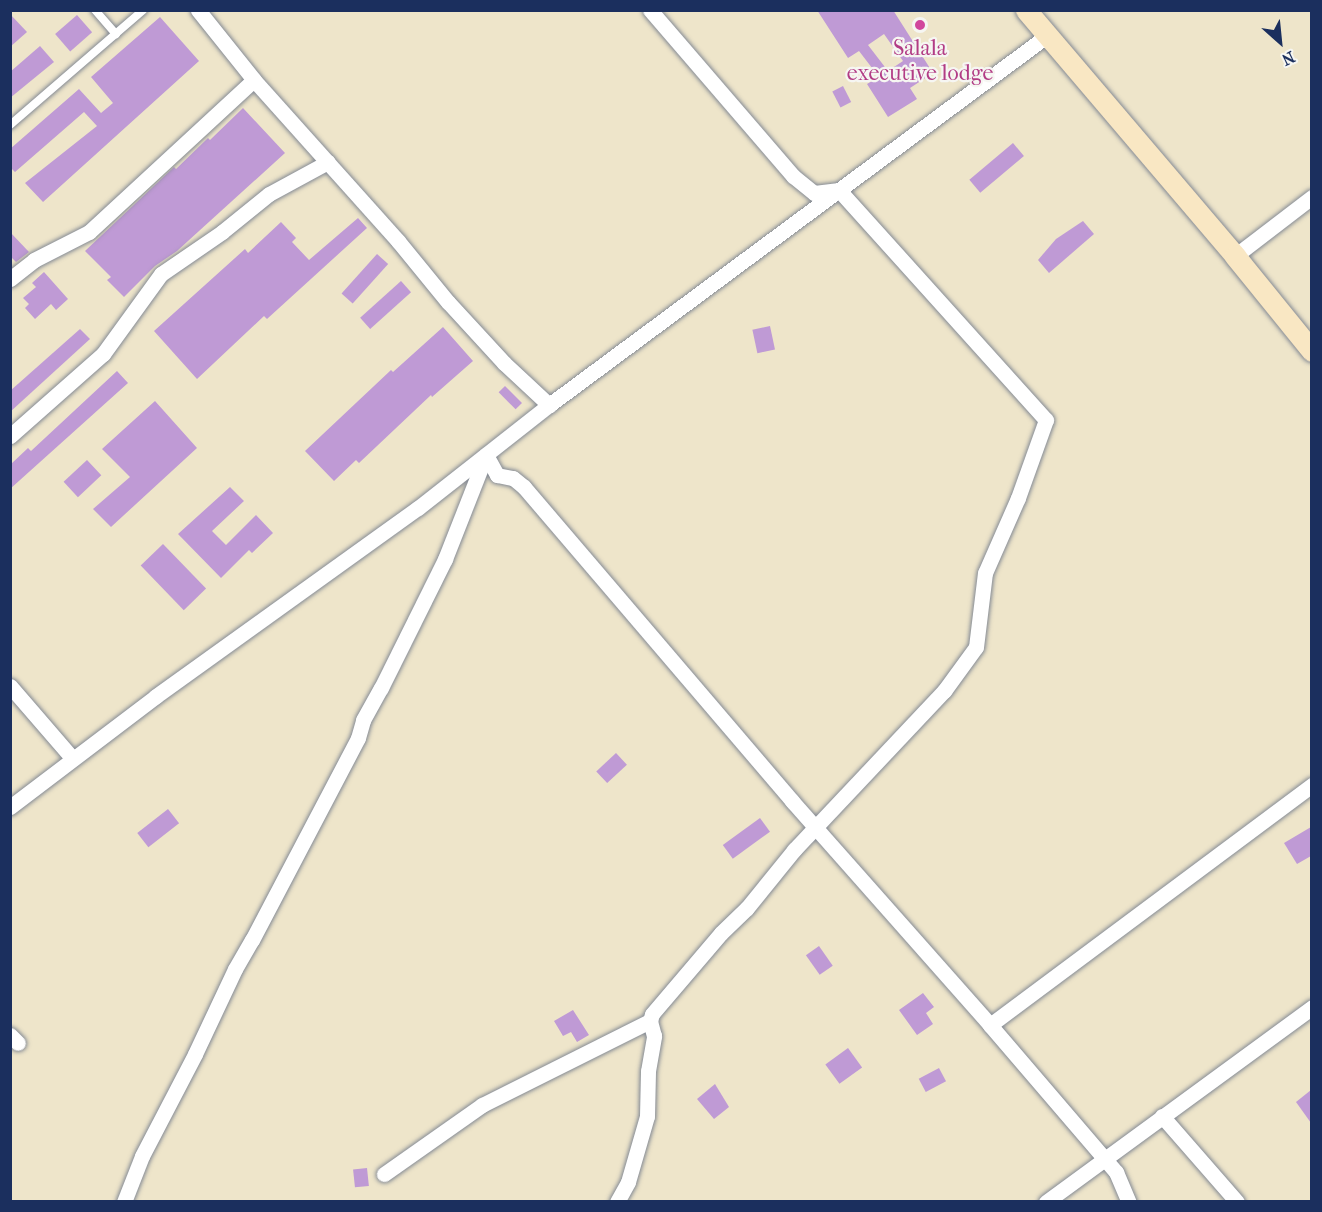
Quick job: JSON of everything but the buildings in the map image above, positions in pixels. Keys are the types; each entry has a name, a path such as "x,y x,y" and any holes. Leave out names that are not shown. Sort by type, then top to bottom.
{"main road":[{"path":"1026,10 1235,256 1311,351"}],"street":[{"path":"198,10 254,80 398,241 448,302 504,363 549,405"},
{"path":"650,10 793,176 814,193 839,190"},
{"path":"10,807 156,696 418,508 549,405 1048,35"},
{"path":"10,279 34,260 89,232 254,80"},
{"path":"10,436 103,354 161,274 222,232 269,194 328,162"},
{"path":"384,1174 482,1105 650,1021 660,1002 747,908 794,850 944,691 976,647 985,573 1018,498 1046,420 839,190"},
{"path":"1235,256 1311,197"},
{"path":"486,454 496,475 513,478 524,487 816,827 990,1024 1116,1172 1128,1202"},
{"path":"124,1202 142,1156 191,1062 235,969 358,738 363,720 445,559 486,454"},
{"path":"10,686 73,759"},
{"path":"990,1024 1311,785"},
{"path":"1046,1202 1102,1158 1309,1014"},
{"path":"617,1202 628,1182 647,1116 648,1071 654,1036 650,1021"},
{"path":"1162,1116 1237,1202"}],"lane":[{"path":"95,10 116,34"},
{"path":"10,125 143,10"}],"place":[{"name":"Salala executive lodge","path":"920,25"}]}
